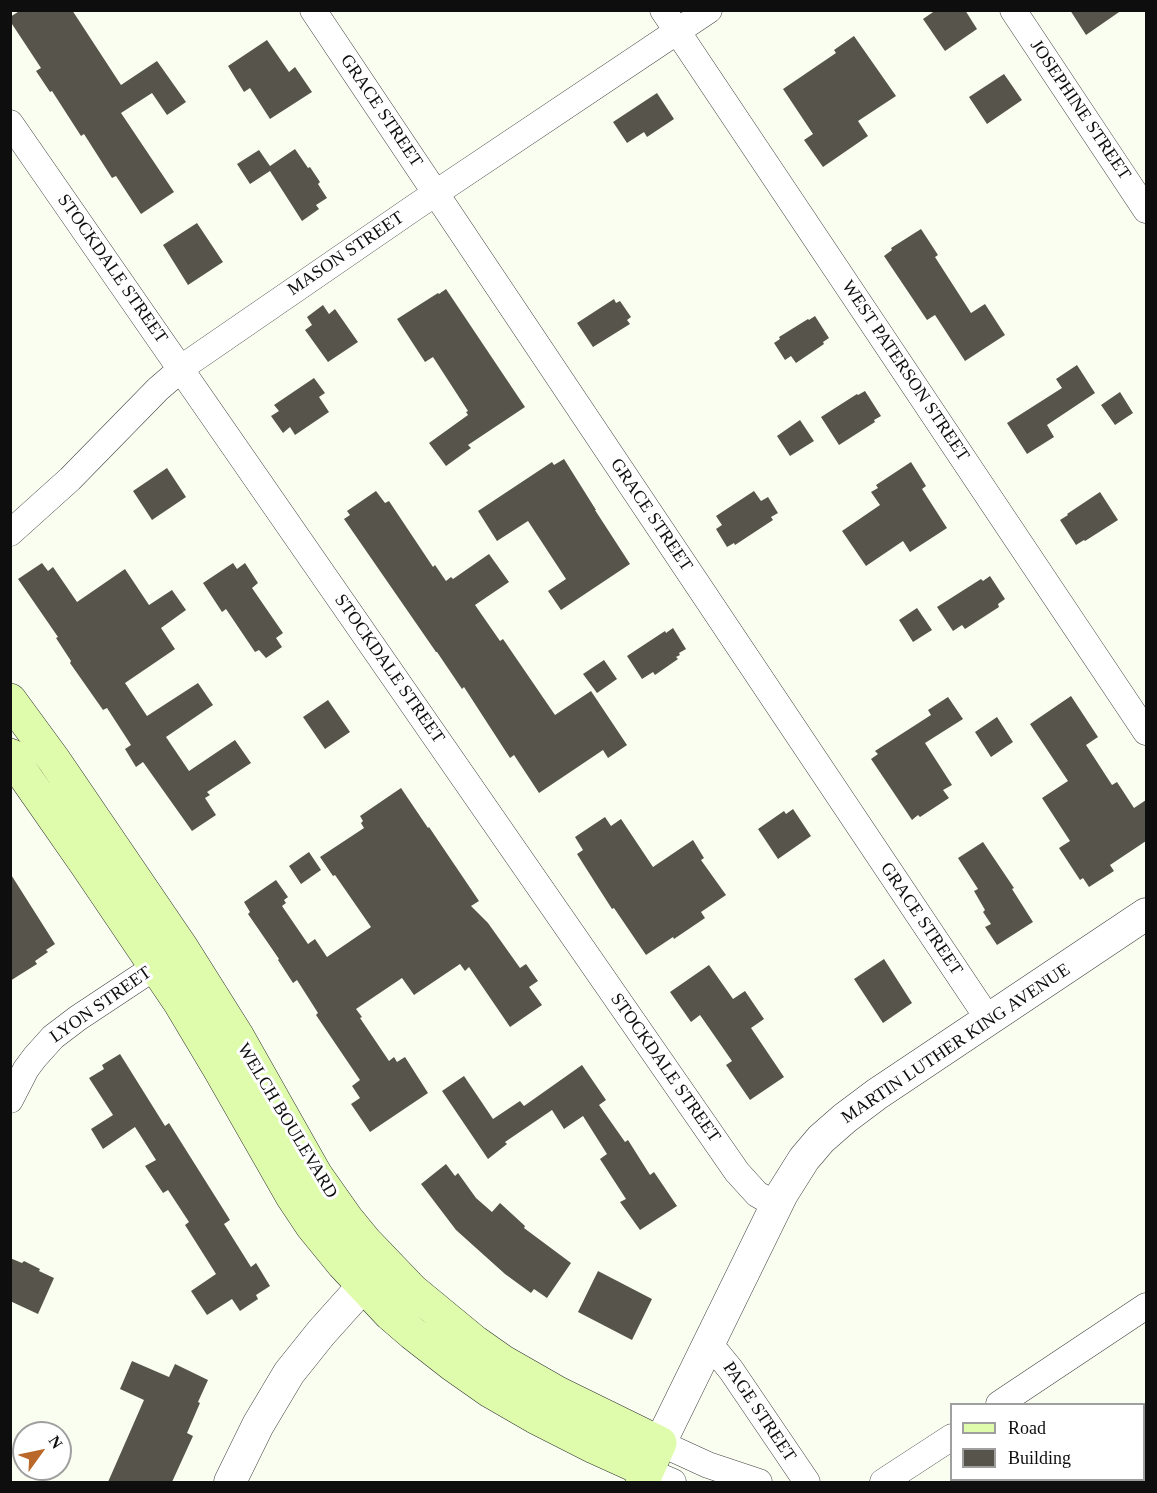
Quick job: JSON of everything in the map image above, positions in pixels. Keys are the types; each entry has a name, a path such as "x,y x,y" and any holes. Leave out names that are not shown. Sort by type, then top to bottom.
{"main road":[{"name":"WELCH BOULEVARD","path":"10,699 67,778 182,948 238,1037 316,1175 347,1219 384,1262 457,1329 502,1361 558,1393 656,1470"},
{"name":"WELCH BOULEVARD","path":"10,755 180,1003 297,1204 330,1249 362,1286 412,1333 490,1391 594,1447 656,1470"}],"street":[{"name":"GRACE STREET","path":"313,10 989,1020"},
{"name":"MASON STREET","path":"10,533 83,467 158,389 181,369 436,193 670,21 709,10"},
{"name":"JOSEPHINE STREET","path":"1013,10 1146,210"},
{"name":"WEST PATERSON STREET","path":"670,21 1146,732"},
{"name":"STOCKDALE STREET","path":"10,123 737,1172 757,1194 776,1205"},
{"name":"MARTIN LUTHER KING AVENUE","path":"656,1470 707,1347 776,1205 804,1159 832,1129 878,1094 1146,914"},
{"name":"LYON STREET","path":"10,1100 26,1069 53,1037 182,948"},
{"path":"230,1482 279,1387 311,1346 384,1262"},
{"path":"1000,1403 1146,1306"},
{"name":"PAGE STREET","path":"707,1347 718,1354 731,1370 807,1482"},
{"path":"883,1482 950,1438"},
{"path":"656,1470 708,1465 759,1482"}],"building":[{"path":"21,10 72,10 121,85 157,61 186,102 167,115 152,93 121,113 174,192 141,214 116,176 112,178 84,134 81,136 36,71 41,68 10,21 10,17"},
{"path":"936,10 965,10 977,29 945,51 923,19"},
{"path":"1070,10 1122,10 1086,35"},
{"path":"854,36 896,96 858,121 868,136 823,167 804,140 813,134 783,89 836,53 834,50"},
{"path":"267,40 289,72 295,67 312,92 270,119 250,88 244,92 228,66"},
{"path":"1004,74 1022,100 987,124 969,97"},
{"path":"657,93 674,119 647,137 644,132 627,143 613,122"},
{"path":"295,149 320,182 318,184 327,198 316,205 319,209 302,221 270,171 250,184 237,164 259,150 270,166"},
{"path":"197,223 223,262 188,285 163,245"},
{"path":"921,229 938,255 935,257 971,313 985,304 1005,335 965,361 935,315 927,320 884,256 892,250 891,248"},
{"path":"446,289 525,407 468,445 471,448 446,466 429,443 468,415 466,412 468,411 433,357 425,362 397,319"},
{"path":"614,299 616,303 620,301 631,317 627,320 630,324 593,347 577,323"},
{"path":"323,305 329,314 335,309 358,342 328,362 305,330 312,325 307,317"},
{"path":"815,316 829,338 796,363 791,356 785,360 774,343 780,339 779,337"},
{"path":"1077,365 1095,393 1047,425 1054,437 1027,454 1007,423 1062,388 1056,379"},
{"path":"314,378 325,393 319,397 329,412 295,435 290,427 283,433 271,416 279,411 274,405"},
{"path":"865,391 881,416 839,445 821,417"},
{"path":"1120,392 1133,413 1115,425 1101,405"},
{"path":"800,420 814,441 790,456 777,436"},
{"path":"564,459 630,564 561,610 548,591 566,579 528,521 497,541 478,511 552,462 554,465"},
{"path":"911,462 926,486 922,489 947,528 910,552 903,541 866,566 842,531 880,505 871,492 878,488 876,485"},
{"path":"167,468 186,497 152,520 133,491"},
{"path":"376,491 385,503 389,501 433,567 435,565 446,581 451,577 453,579 489,554 509,582 475,605 500,641 503,639 555,715 591,691 627,745 608,758 603,750 539,793 514,755 510,758 464,687 462,689 344,519 350,515 347,511"},
{"path":"754,491 761,501 768,497 778,513 771,517 773,520 735,545 734,543 727,547 716,529 722,525 716,516"},
{"path":"1100,492 1118,520 1076,545 1060,520"},
{"path":"42,563 48,571 53,567 77,602 125,569 149,605 172,590 186,610 161,628 175,649 125,683 147,716 198,683 213,705 166,737 189,771 235,740 251,763 207,792 210,795 205,798 216,815 192,831 143,762 136,767 125,749 131,745 107,708 103,710 70,663 71,661 56,638 58,637 18,579"},
{"path":"233,563 237,569 245,563 258,583 252,588 283,633 276,638 282,647 266,658 259,650 255,652 226,609 222,612 203,583"},
{"path":"990,576 1005,599 998,604 999,607 965,629 962,625 953,631 937,607 981,579 983,581"},
{"path":"917,608 932,630 913,642 899,620"},
{"path":"673,628 686,649 679,653 680,655 676,657 678,659 655,675 653,672 642,679 627,656"},
{"path":"604,660 617,679 597,693 583,674"},
{"path":"1071,696 1098,737 1086,745 1112,785 1117,782 1134,808 1146,800 1146,841 1110,865 1114,871 1089,887 1083,878 1080,880 1059,848 1070,841 1042,798 1068,781 1030,724"},
{"path":"948,697 963,719 925,743 952,785 943,790 949,798 912,820 871,759 878,754 875,751 931,715 928,710"},
{"path":"328,700 350,732 325,749 303,717"},
{"path":"997,717 1013,742 991,757 975,732"},
{"path":"401,788 479,901 471,906 488,923 520,968 526,964 538,981 529,987 542,1005 510,1027 469,967 465,971 460,964 414,995 402,978 356,1009 389,1061 394,1057 397,1062 405,1057 428,1093 370,1132 351,1104 360,1098 352,1086 360,1080 316,1015 318,1013 297,980 293,983 248,914 250,912 244,902 276,880 288,897 282,906 308,944 315,939 327,957 371,927 320,857 364,828 360,816"},
{"path":"793,809 811,836 778,859 758,829 784,811 786,814"},
{"path":"605,817 611,826 621,819 653,867 693,840 704,858 701,860 726,895 701,912 705,918 646,955 614,908 612,909 577,854 583,850 575,837"},
{"path":"983,842 1014,888 1012,889 1033,922 997,945 985,927 991,924 974,891 978,889 958,858"},
{"path":"309,852 321,870 301,884 289,866"},
{"path":"10,873 55,944 35,961 37,964 10,981"},
{"path":"884,959 912,1003 883,1023 854,979"},
{"path":"709,965 733,999 745,991 764,1019 751,1028 784,1077 750,1100 726,1065 732,1061 700,1015 691,1022 670,992"},
{"path":"120,1054 165,1126 169,1123 230,1220 224,1224 251,1267 256,1263 270,1286 256,1295 258,1299 240,1311 232,1299 207,1315 191,1291 216,1274 185,1225 189,1222 168,1190 163,1193 145,1166 156,1160 135,1127 103,1149 91,1129 113,1115 89,1078 104,1069 102,1065"},
{"path":"582,1065 606,1100 599,1105 625,1142 628,1140 650,1175 654,1172 677,1206 640,1230 620,1202 626,1199 600,1159 607,1154 583,1116 564,1129 552,1110 505,1142 507,1144 488,1159 442,1091 464,1076 493,1119 520,1101 524,1106"},
{"path":"446,1164 455,1176 458,1173 476,1198 492,1212 500,1203 525,1226 524,1228 571,1263 547,1298 534,1289 531,1293 505,1274 456,1230 421,1184"},
{"path":"10,1258 22,1263 24,1261 54,1278 38,1314 10,1301"},
{"path":"598,1271 652,1299 632,1340 578,1312"},
{"path":"132,1361 169,1377 175,1364 208,1380 187,1433 193,1436 172,1482 108,1482 144,1400 120,1389"}]}
